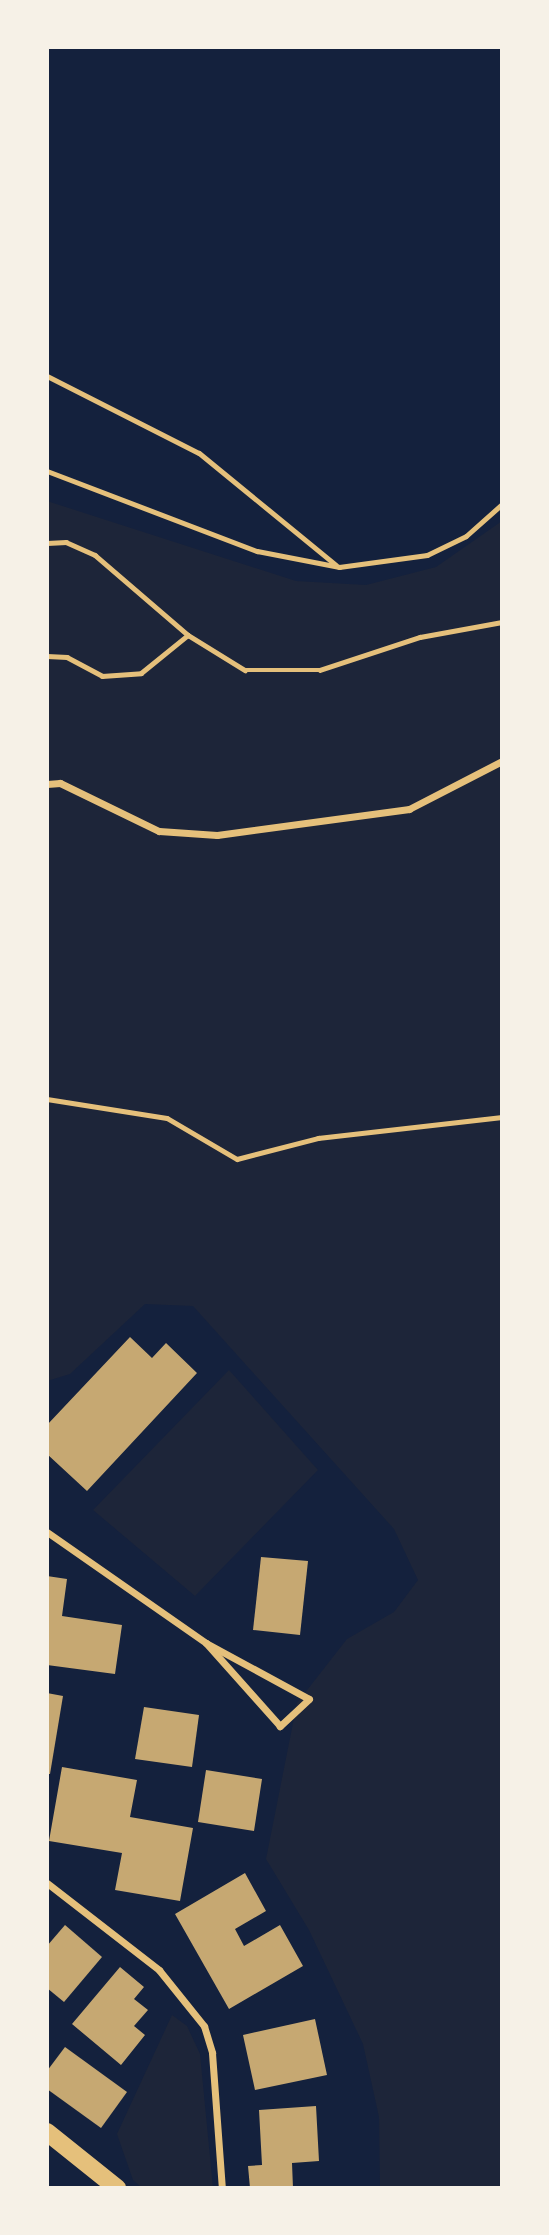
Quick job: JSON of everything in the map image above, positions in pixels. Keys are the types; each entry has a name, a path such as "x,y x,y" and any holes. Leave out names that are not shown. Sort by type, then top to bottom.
{"main road":[{"path":"47,2132 117,2188"}],"street":[{"path":"47,784 60,783 159,831 217,835 409,809 502,761"},
{"path":"47,1532 206,1643 309,1699 280,1726 206,1643"},
{"path":"47,1883 159,1970 204,2026 212,2053 222,2188"}],"lane":[{"path":"47,376 199,453 339,567"},
{"path":"47,471 257,551 339,567 427,555 466,536 502,504"}],"path":[{"path":"47,543 66,542 95,555 188,635 245,670 320,670 420,637 502,622"},
{"path":"47,656 68,657 103,676 141,673 188,635"},
{"path":"47,1099 167,1118 237,1158 318,1138 502,1117"}],"shaded area":[{"path":"47,501 296,581 366,585 436,567 502,521 502,2188 380,2188 379,2117 363,2044 309,1930 266,1859 297,1703 347,1639 394,1612 418,1580 394,1529 193,1306 145,1304 70,1374 47,1381"},
{"path":"229,1370 318,1470 195,1596 93,1510"},
{"path":"172,2015 187,2026 200,2054 213,2188 142,2188 133,2180 117,2134"}],"building":[{"path":"130,1337 152,1358 166,1343 197,1373 87,1491 47,1454 47,1425"},
{"path":"261,1557 308,1561 300,1635 253,1630"},
{"path":"47,1576 67,1579 62,1616 122,1625 115,1674 47,1665"},
{"path":"47,1693 63,1696 50,1774 47,1774"},
{"path":"144,1707 199,1715 192,1767 135,1759"},
{"path":"62,1767 137,1780 130,1817 193,1828 180,1901 115,1890 122,1853 49,1841"},
{"path":"206,1770 262,1779 254,1831 198,1822"},
{"path":"245,1873 266,1911 235,1929 244,1946 280,1925 303,1966 229,2009 175,1914"},
{"path":"65,1925 102,1957 64,2002 47,1988 47,1946"},
{"path":"120,1967 144,1987 134,1999 148,2010 134,2026 145,2035 121,2065 72,2024"},
{"path":"315,2019 327,2075 255,2090 243,2035"},
{"path":"65,2047 127,2092 101,2128 47,2089 47,2071"},
{"path":"316,2106 319,2161 292,2163 293,2188 250,2188 248,2166 262,2165 259,2110"}]}
